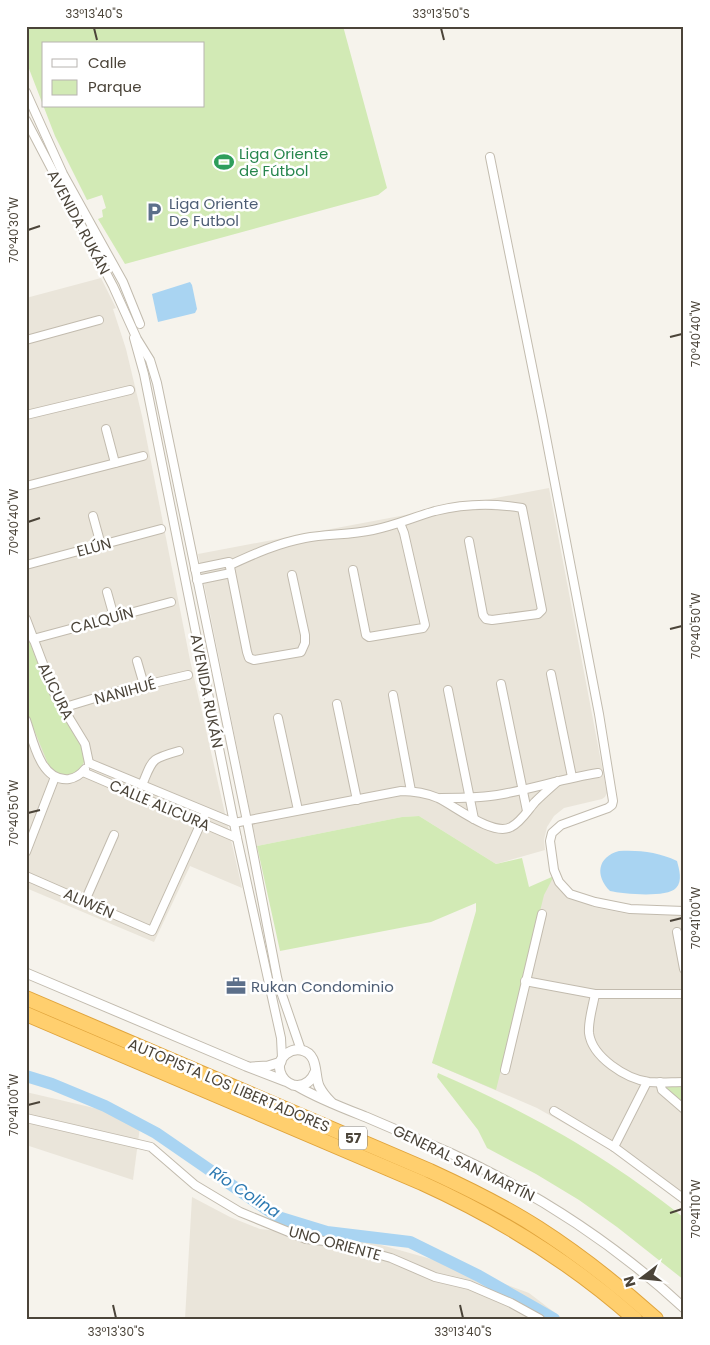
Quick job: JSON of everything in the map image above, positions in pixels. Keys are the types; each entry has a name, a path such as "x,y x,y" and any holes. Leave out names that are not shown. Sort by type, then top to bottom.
{"highway":[{"name":"AUTOPISTA LOS LIBERTADORES","path":"26,998 422,1168 473,1192 516,1214 572,1250 656,1319"},
{"name":"AUTOPISTA LOS LIBERTADORES","path":"26,1014 465,1203 524,1236 562,1261 604,1292 635,1319"}],"street":[{"path":"26,92 59,167 123,282 140,324"},
{"name":"AVENIDA RUKÁN","path":"26,120 150,360 157,383 280,989 301,1050"},
{"path":"490,157 599,714 613,801 612,805 608,808 561,825 554,830 550,841 554,870 563,887 575,896 630,909 684,910"},
{"path":"26,340 99,320"},
{"name":"AVENIDA RUKÁN","path":"130,324 144,374 237,838 281,1038 282,1060"},
{"path":"26,415 130,390"},
{"path":"106,429 115,463"},
{"path":"26,486 143,456"},
{"path":"197,580 230,567 258,552 297,540 359,532 400,523 435,511 459,507 508,505 522,508 542,610 538,614 492,620 486,619 483,614 468,541"},
{"path":"93,516 101,545"},
{"path":"173,523 185,520"},
{"path":"353,570 366,635 369,637 426,626 400,523"},
{"name":"ELÚN","path":"26,565 161,529"},
{"path":"195,569 230,567"},
{"path":"230,567 247,652 249,658 254,660 301,652 304,648 305,635 292,576"},
{"path":"107,592 114,617"},
{"name":"CALQUÍN","path":"34,639 171,602"},
{"name":"ALICURA","path":"26,618 45,671 62,708 84,744 89,763"},
{"path":"137,661 144,685"},
{"path":"204,673 216,670"},
{"path":"551,674 572,777"},
{"name":"NANIHUÉ","path":"62,708 115,692 188,675"},
{"path":"501,684 527,811"},
{"path":"448,690 474,819"},
{"path":"392,695 412,791"},
{"path":"337,704 357,800"},
{"path":"278,718 298,810"},
{"path":"26,721 43,765 55,777 73,778 83,772 89,763"},
{"path":"142,786 152,762 161,756 179,751"},
{"name":"CALLE ALICURA","path":"89,763 234,823"},
{"name":"CALLE ALICURA","path":"83,772 237,838"},
{"path":"234,823 401,791 412,791 439,798 470,798 522,790 572,777 598,773"},
{"path":"26,852 55,777"},
{"path":"439,798 474,819 499,829 504,829 516,824 558,782"},
{"path":"202,823 206,812"},
{"name":"ALIWÉN","path":"26,876 152,931 202,823"},
{"path":"85,901 114,835"},
{"path":"505,1070 542,914"},
{"path":"677,932 684,968"},
{"path":"258,935 268,933"},
{"path":"26,973 297,1086 306,1084 315,1072"},
{"path":"525,981 595,994 684,994"},
{"path":"595,994 589,1032 592,1047 603,1059 630,1076 647,1082 684,1082"},
{"path":"246,1066 261,1066 282,1060 292,1050 306,1052 313,1058 316,1067 315,1072 322,1092 333,1104"},
{"path":"282,1060 280,1070 286,1081"},
{"path":"614,1147 647,1082"},
{"path":"660,1082 662,1090 684,1109"},
{"name":"GENERAL SAN MARTÍN","path":"297,1086 333,1104 451,1154 522,1190 573,1221 609,1246 684,1308"},
{"path":"554,1111 614,1147 684,1200"},
{"name":"UNO ORIENTE","path":"26,1118 151,1147 196,1185 240,1212 306,1239 334,1242 391,1258 435,1277 469,1285 540,1319"}],"shaded area":[{"path":"101,278 116,308 113,309 126,349 142,416 190,660 242,888 190,866 154,942 26,888 26,298"},
{"path":"549,488 607,793 605,797 564,808 554,816 547,827 544,840 545,850 496,864 419,816 402,817 257,846 198,554"},
{"path":"554,876 593,907 628,914 684,912 684,1205 613,1151 537,1108 432,1063"},
{"path":"26,1092 141,1119 133,1180 26,1145"},
{"path":"192,1197 230,1217 260,1229 367,1241 456,1266 529,1293 563,1319 185,1319"}],"green space":[{"name":"Liga Oriente de Fútbol","path":"26,26 343,26 387,188 378,195 125,264 98,219 103,217 102,210 106,208 102,195 87,200 55,136 44,108 205,108 205,42 42,42 42,102 26,61"},
{"path":"26,628 51,695 83,748 84,762 79,771 71,776 59,776 51,771 26,710"},
{"path":"419,816 496,864 522,858 529,887 554,876 544,895 496,1090 432,1063 476,911 476,903 431,922 280,951 257,846 402,817"},
{"path":"438,1073 504,1104 566,1137 625,1174 684,1218 684,1280 617,1227 579,1200 487,1148 478,1130 437,1077"},
{"path":"665,1085 684,1085 684,1104 665,1088"}],"water":[{"path":"190,282 197,309 195,313 158,322 152,294"},
{"path":"619,851 649,852 677,861 680,875 678,885 671,891 655,894 610,891 602,879 601,868 606,858"}],"waterway":[{"name":"Río Colina","path":"26,1076 52,1084 105,1106 156,1133 278,1217 327,1232 410,1242 479,1276 554,1319"}],"place":[{"name":"Liga Oriente de Fútbol","path":"224,162"},
{"name":"Liga Oriente De Futbol","path":"154,212"},
{"name":"Rukan Condominio","path":"236,986"}]}
